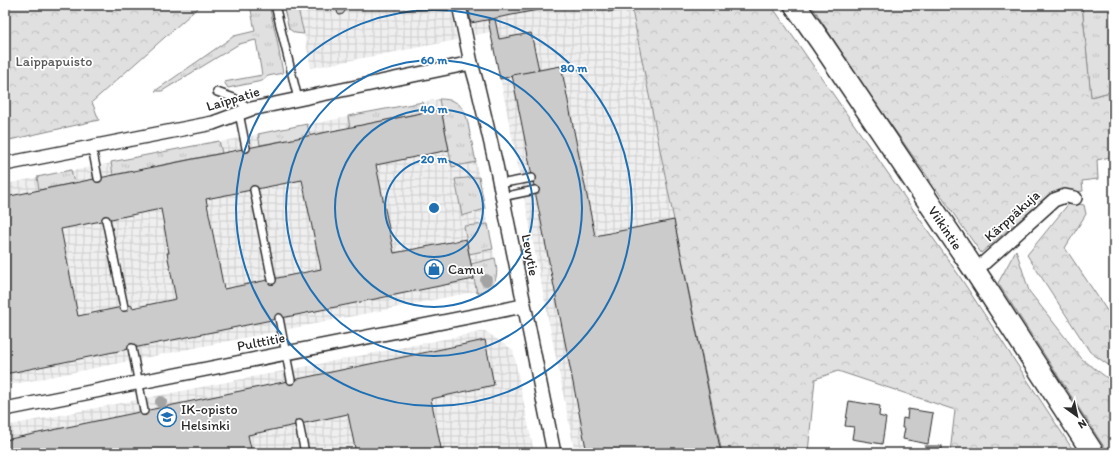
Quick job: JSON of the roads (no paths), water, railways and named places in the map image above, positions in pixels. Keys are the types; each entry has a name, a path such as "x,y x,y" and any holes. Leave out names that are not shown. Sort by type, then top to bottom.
{"main road":[{"name":"Viikintie","path":"795,5 974,271 1093,453"}],"street":[{"name":"Levytie","path":"459,5 501,190 523,306 554,453"},
{"name":"Laippatie","path":"5,164 213,123 245,111 471,63"},
{"name":"Kärppäkuja","path":"974,271 1054,200 1064,196 1075,198"},
{"name":"Pulttitie","path":"5,409 523,306"}],"lane":[{"path":"275,5 298,99"},
{"path":"218,92 234,98 245,111 246,148"},
{"path":"92,147 98,178"},
{"path":"501,190 532,178"},
{"path":"254,190 272,280"},
{"path":"501,190 535,190"},
{"path":"106,220 124,307"},
{"path":"279,318 291,380"},
{"path":"132,348 144,411"},
{"path":"299,424 305,453"}],"place":[{"name":"Camu","path":"434,269"},
{"name":"IK-opisto Helsinki","path":"167,417"}],"park label":[{"name":"Laippapuisto","path":"54,61"}]}
